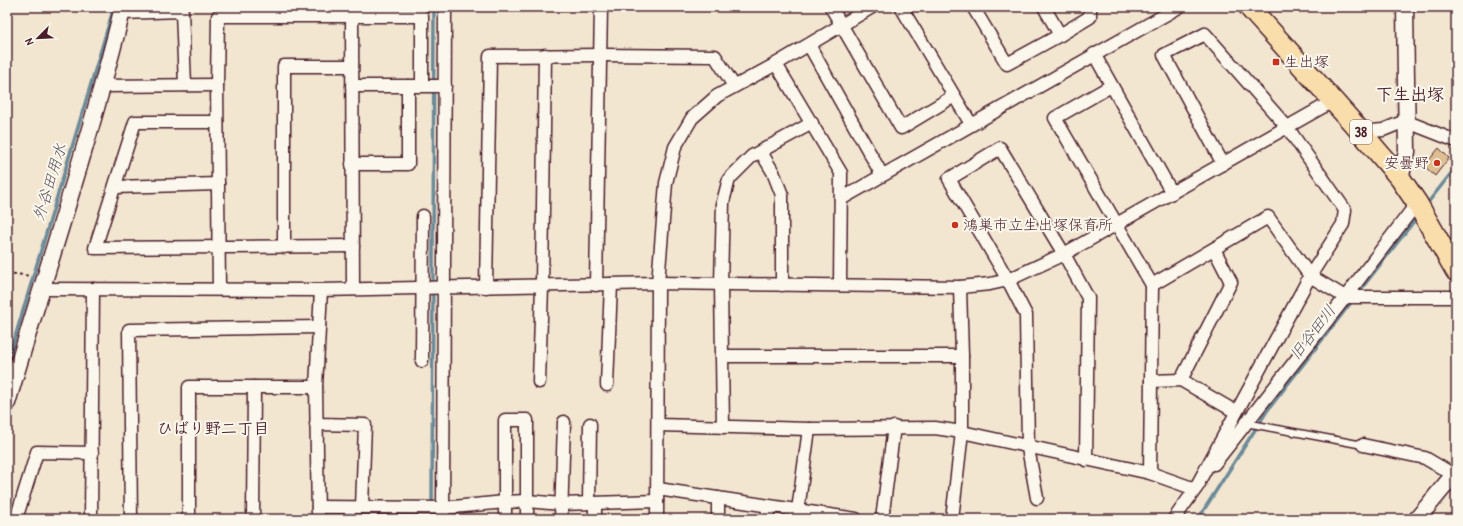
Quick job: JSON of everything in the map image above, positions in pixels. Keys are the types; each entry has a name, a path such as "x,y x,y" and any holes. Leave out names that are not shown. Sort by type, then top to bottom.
{"main road":[{"name":"38","path":"1249,7 1361,132 1400,178 1417,203 1456,271"}],"street":[{"path":"443,514 445,7"},
{"path":"596,284 600,7"},
{"path":"831,7 901,128 954,96"},
{"path":"657,519 658,283 666,183 675,147 692,118 717,96 776,64 841,24 872,7"},
{"path":"901,7 971,124"},
{"path":"973,7 1007,64 1090,17 1090,7"},
{"path":"1044,7 1060,34"},
{"path":"840,199 1179,7"},
{"path":"1400,178 1407,152 1405,121 1405,7"},
{"path":"7,403 42,283 103,86 122,10 182,11 185,85"},
{"path":"352,15 353,289"},
{"path":"219,289 217,122 218,16 422,16 422,85"},
{"path":"1195,488 1310,276 1343,224 1345,210 1287,127 1205,34 1164,54 1223,164"},
{"path":"808,45 882,175"},
{"path":"1094,54 1172,193"},
{"path":"539,382 542,286 545,55"},
{"path":"486,287 490,56 715,56 734,86"},
{"path":"776,64 841,173 840,285"},
{"path":"284,247 284,66 352,66"},
{"path":"103,86 217,85"},
{"path":"352,86 445,86"},
{"path":"352,164 408,164 408,86"},
{"path":"1111,86 1054,118 1152,285 1150,473"},
{"path":"42,283 93,289 321,290 658,283 960,287 990,284 1008,280 1064,254 1333,101"},
{"path":"1361,132 1384,130 1405,121 1456,141"},
{"path":"217,122 135,122 95,248 353,246"},
{"path":"723,427 721,284 723,202 729,179 752,156 812,123"},
{"path":"1036,498 1028,448 1026,315 1008,280 949,179 1000,148 1064,254 1088,298 1086,460"},
{"path":"761,152 773,172 782,195 782,285"},
{"path":"115,188 218,184"},
{"path":"1174,519 1195,488 1417,203"},
{"path":"422,361 424,216"},
{"path":"1152,285 1268,217 1310,276 1345,297 1456,297"},
{"path":"1181,380 1231,282 1214,249"},
{"path":"607,385 611,284"},
{"path":"952,519 962,432 960,287"},
{"path":"91,519 93,289"},
{"path":"321,290 316,386 318,513 362,507 443,514 505,502 527,501 562,504 592,503 657,495 718,498 856,519"},
{"path":"131,519 129,330 319,327"},
{"path":"722,356 962,356"},
{"path":"1151,381 1181,380 1236,412"},
{"path":"254,386 254,519"},
{"path":"189,519 189,387 316,386"},
{"path":"505,519 505,420 527,420 527,519"},
{"path":"561,519 564,422"},
{"path":"316,424 365,425 362,507"},
{"path":"590,424 592,503 595,519"},
{"path":"658,425 809,430 935,428 962,432 1028,448 1150,473 1195,488"},
{"path":"882,519 894,428"},
{"path":"798,510 809,430"},
{"path":"1363,445 1425,458 1455,473 1417,519"},
{"path":"16,519 36,452 92,453"},
{"path":"718,498 718,519"},
{"path":"768,506 768,519"}],"lane":[{"path":"1246,423 1363,445"}],"path":[{"path":"7,273 42,283"}],"building":[{"path":"1439,148 1449,158 1435,176 1424,166"}],"waterway":[{"name":"外谷田用水","path":"7,364 114,7"},
{"path":"432,519 434,7"},
{"name":"旧谷田川","path":"1426,205 1456,167"},
{"name":"旧谷田川","path":"1358,293 1418,216"},
{"name":"旧谷田川","path":"1198,519 1267,411 1353,300"}],"place":[{"name":"生出塚","path":"1276,62"},
{"name":"安曇野","path":"1437,163"},
{"name":"鴻巣市立生出塚保育所","path":"955,225"}],"district":[{"name":"下生出塚","path":"1410,94"},
{"name":"ひばり野二丁目","path":"213,428"}]}
